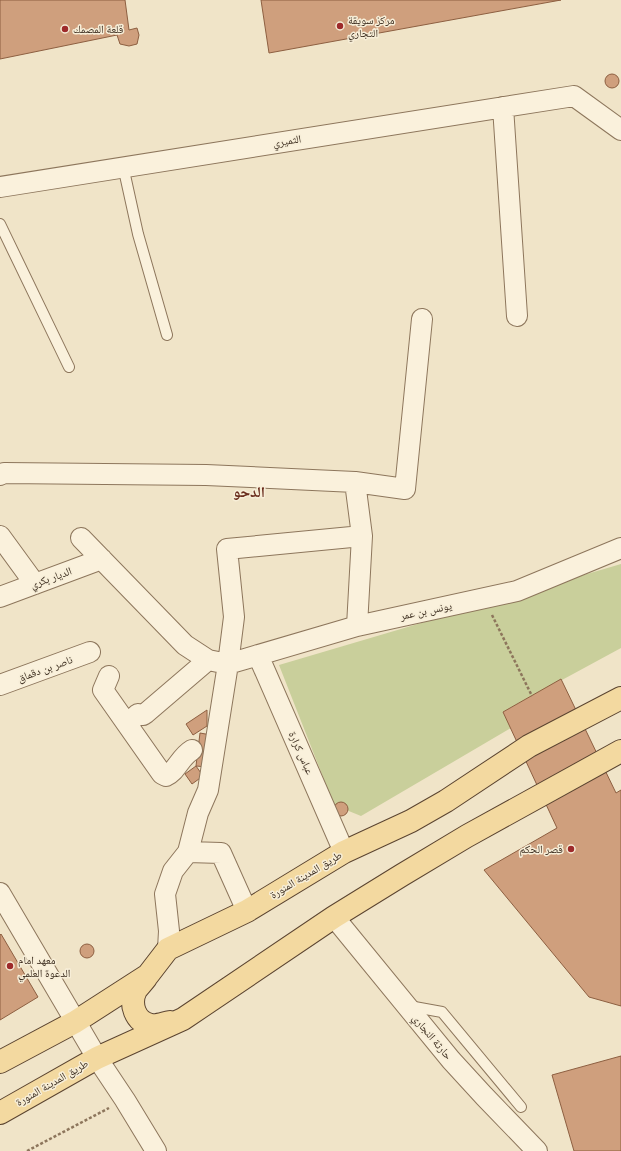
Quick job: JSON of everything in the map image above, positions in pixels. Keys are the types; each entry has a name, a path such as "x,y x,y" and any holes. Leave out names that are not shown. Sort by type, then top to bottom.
{"main road":[{"name":"طريق المدينة المنورة","path":"0,1062 75,1022 148,975 168,949 247,911 344,852 411,821 446,801 529,746 621,698"},
{"name":"طريق المدينة المنورة","path":"0,1113 96,1058 182,1019 334,917 467,836 621,750"},
{"path":"148,975 136,990 134,998 133,1005 135,1013 139,1019 145,1024 153,1026 182,1019"}],"street":[{"name":"الثميري","path":"0,187 123,166 574,96 621,130"},
{"path":"503,107 517,316"},
{"path":"0,475 4,473 12,473 206,475 355,482 405,489 422,320"},
{"path":"355,482 362,536 357,626"},
{"path":"0,536 35,584"},
{"path":"168,949 169,931 165,894 173,872 188,852 198,813 208,790 228,664 234,617 227,549 362,536"},
{"path":"81,538 185,645 208,660 228,664"},
{"name":"يونس بن عمر","path":"228,664 357,626 517,591 621,548"},
{"name":"الديار بكري","path":"0,597 102,559"},
{"name":"ناصر بن دقماق","path":"0,685 90,652"},
{"name":"عباس كرارة","path":"258,655 344,852"},
{"path":"127,724 138,714 146,714 208,660"},
{"path":"109,676 103,690 162,774 166,776 170,774 184,754 192,750"},
{"path":"188,852 221,853 247,911"},
{"path":"0,893 7,916 156,1151"},
{"name":"حارثة النجاري","path":"334,917 407,1006 484,1096 537,1151"}],"lane":[{"path":"123,166 138,234 167,335"},
{"path":"0,224 69,367"},
{"path":"407,1006 442,1012 521,1107"}],"path":[{"path":"484,598 532,696"},
{"path":"27,1151 125,1100"}],"green space":[{"path":"621,564 621,648 503,712 511,728 361,816 334,805 279,665"}],"building":[{"name":"قلعة المصمك","path":"0,0 125,0 129,30 137,28 139,35 137,44 129,46 120,44 117,35 0,59"},
{"name":"مركز سويقة التجاري","path":"261,0 561,0 269,53"},
{"path":"609,74 615,74 619,78 619,84 615,88 609,88 605,84 605,78"},
{"name":"قصر الحكم","path":"561,679 616,793 621,790 621,1006 589,997 484,870 557,828 503,712"},
{"path":"207,710 207,726 193,735 186,724"},
{"path":"200,733 211,735 207,767 196,766"},
{"path":"196,766 203,776 192,784 185,774"},
{"path":"338,802 344,802 348,806 348,812 344,816 338,816 334,812 334,806"},
{"name":"معهد امام الدعوة العلمي","path":"1,934 38,997 0,1020 0,935"},
{"path":"84,944 90,944 94,948 94,954 90,958 84,958 80,954 80,948"},
{"path":"621,1056 621,1151 574,1151 552,1075"}],"place":[{"name":"مركز سويقة التجاري","path":"340,26"},
{"name":"قلعة المصمك","path":"65,29"},
{"name":"قصر الحكم","path":"571,849"},
{"name":"معهد امام الدعوة العلمي","path":"10,966"}],"district":[{"name":"الدحو","path":"249,492"}]}
